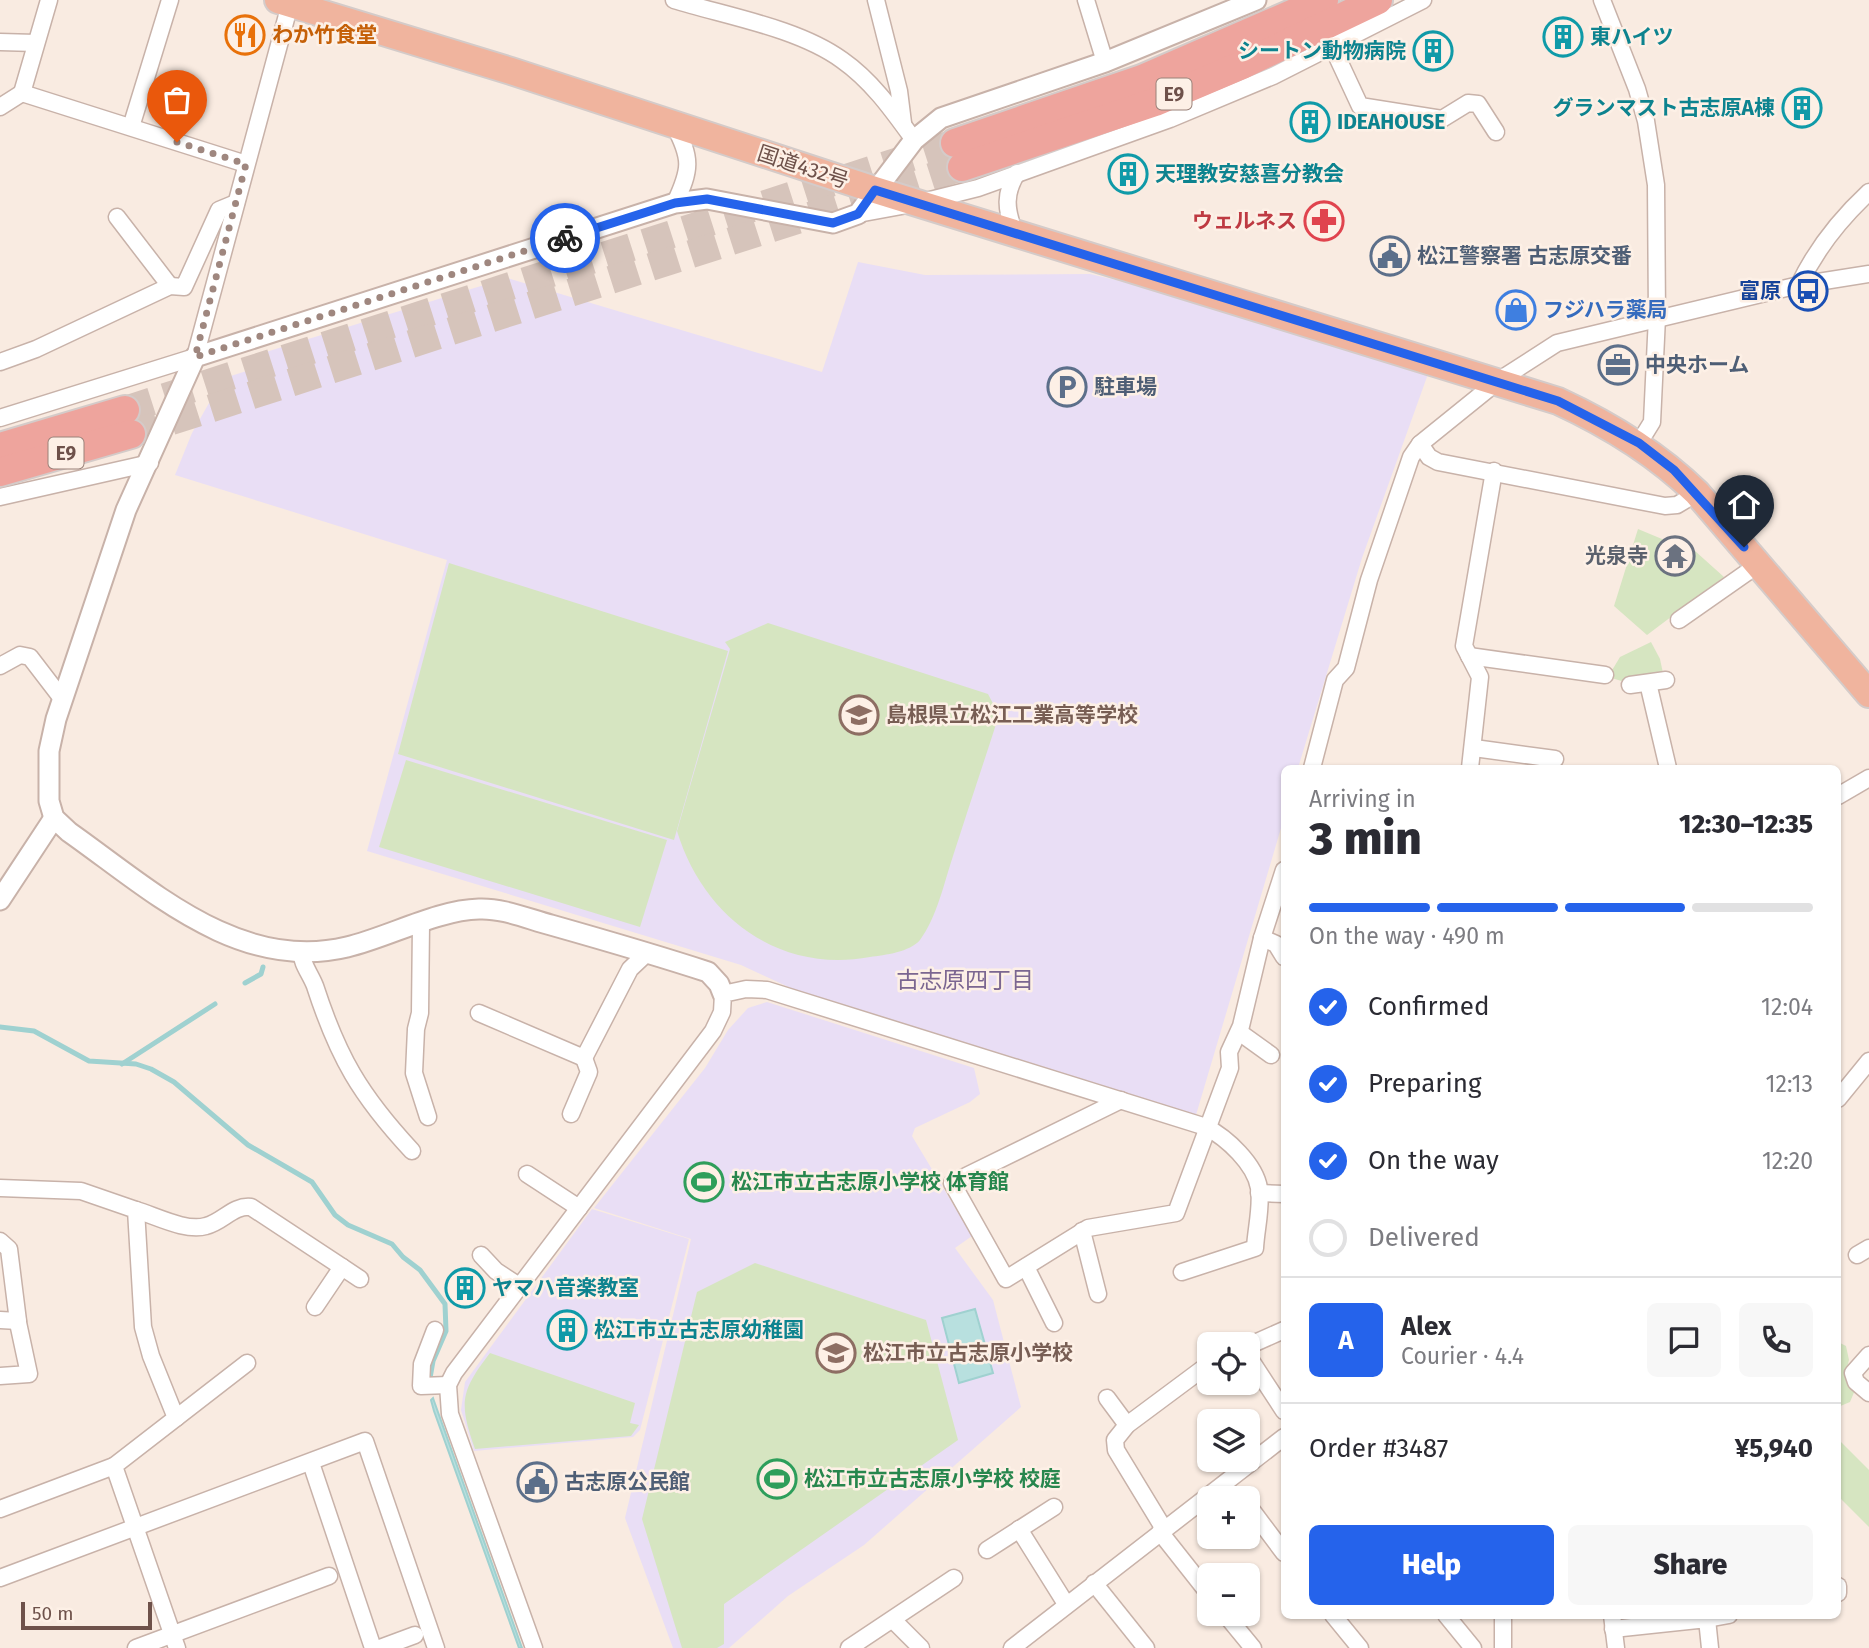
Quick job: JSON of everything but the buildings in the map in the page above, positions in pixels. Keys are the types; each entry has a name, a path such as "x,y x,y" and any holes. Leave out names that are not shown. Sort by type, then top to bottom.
{"highway":[{"name":"E9","path":"1324,0 959,155 1155,102 1242,65 1378,0"},
{"name":"国道432号","path":"284,2 875,190 1498,380 1568,405 1639,443 1674,470 1759,564 1869,694"},
{"name":"E9","path":"0,447 128,422 0,472"}],"street":[{"path":"0,107 22,93 49,0"},
{"path":"131,127 170,0"},
{"path":"674,0 809,41 841,59 869,83 909,133"},
{"path":"876,0 909,133"},
{"path":"1086,0 1105,62"},
{"path":"858,214 909,133 953,113 1105,62 1256,0"},
{"path":"0,418 675,203 707,199 833,223 858,214 978,188 1170,119 1333,48 1423,0"},
{"path":"1602,0 1637,89 1657,185 1657,317 1652,422 1639,443"},
{"path":"284,2 246,164 195,357 126,510 52,737 48,767 49,801 54,818 69,832 190,917 215,931 258,946 301,951 334,950 467,910 492,909 708,972 719,984 723,994 722,1012 713,1031 454,1373 449,1385 450,1414 534,1648"},
{"path":"0,42 36,43"},
{"path":"1333,48 1360,106 1442,119 1468,103 1478,104 1496,132"},
{"path":"22,93 246,164"},
{"path":"674,125 687,149 689,169 675,203"},
{"path":"1014,231 1006,210 1008,188 1017,173"},
{"path":"1799,285 1818,251 1839,223 1869,192"},
{"path":"0,362 170,286 184,286 219,210 236,203"},
{"path":"117,217 170,286"},
{"path":"1313,765 1335,680 1346,668 1369,580 1411,457 1420,444 1498,380 1557,343 1799,285 1869,274"},
{"path":"1420,444 1429,457 1438,462 1665,506 1677,505 1697,493"},
{"path":"0,497 149,464"},
{"path":"1471,765 1480,677 1464,646 1494,471"},
{"path":"1679,620 1759,564"},
{"path":"0,666 20,655 30,657 63,700"},
{"path":"1469,656 1605,674"},
{"path":"1630,685 1666,680"},
{"path":"1648,683 1667,765"},
{"path":"1474,748 1555,759"},
{"path":"1841,794 1869,778"},
{"path":"0,900 54,818"},
{"path":"1121,1100 952,1183 1006,1279 1082,1231 1176,1213 1230,1068 1229,1052 1239,1032 1262,938 1281,886"},
{"path":"421,924 420,1013 416,1029 414,1073 428,1117"},
{"path":"1262,938 1276,944 1281,952"},
{"path":"301,951 302,962 314,983 330,1035 344,1062 383,1120 412,1151"},
{"path":"584,1058 631,969 647,953"},
{"path":"723,994 746,989 766,990 1206,1127 1219,1134 1248,1164 1259,1185 1255,1248 1182,1272"},
{"path":"480,1013 584,1058 589,1072 571,1114"},
{"path":"1239,1032 1270,1055"},
{"path":"1841,1095 1869,1061"},
{"path":"397,1074 414,1073"},
{"path":"527,1174 579,1208"},
{"path":"0,1188 81,1191 195,1228 211,1224 241,1207 251,1207 360,1279"},
{"path":"1259,1193 1281,1194"},
{"path":"136,1210 143,1327 176,1418"},
{"path":"1082,1231 1098,1294"},
{"path":"0,1241 9,1250 17,1318 29,1374 0,1376"},
{"path":"481,1255 496,1271 519,1286"},
{"path":"315,1307 342,1267"},
{"path":"1026,1267 1054,1323"},
{"path":"0,1320 17,1318"},
{"path":"435,1330 422,1364 421,1386 449,1385"},
{"path":"1260,1341 1281,1331"},
{"path":"1869,1355 1853,1373 1856,1382 1869,1393"},
{"path":"0,1509 114,1466 247,1363"},
{"path":"1197,1373 1127,1425 1117,1436 1115,1447 1162,1530 1197,1578"},
{"path":"1260,1374 1281,1406"},
{"path":"1107,1398 1127,1425"},
{"path":"1012,1648 1033,1642 1066,1604 1281,1439"},
{"path":"0,1578 365,1441 436,1648"},
{"path":"311,1463 373,1648"},
{"path":"114,1466 175,1641"},
{"path":"1229,1480 1233,1486"},
{"path":"987,1550 1054,1507"},
{"path":"1260,1521 1281,1549"},
{"path":"1019,1530 1066,1604"},
{"path":"136,1648 175,1641 329,1576"},
{"path":"849,1648 954,1578"},
{"path":"1094,1583 1146,1648"},
{"path":"1336,1619 1360,1648"},
{"path":"1449,1619 1473,1648"},
{"path":"1503,1619 1503,1648"},
{"path":"1616,1648 1612,1622 1707,1619 1710,1648"},
{"path":"893,1620 921,1648"},
{"path":"1235,1626 1252,1648"},
{"path":"380,1648 415,1634"}],"shaded area":[{"name":"島根県立松江工業高等学校","path":"858,262 925,275 1090,274 1184,296 1428,374 1362,558 1299,765 1281,765 1281,828 1196,1115 795,990 741,965 367,851 447,560 175,475 192,433 213,396 215,381 265,365 266,352 507,278 822,372"},
{"name":"松江市立古志原小学校","path":"767,1002 974,1068 980,1094 970,1102 915,1128 912,1136 972,1236 955,1248 993,1300 1021,1407 864,1545 788,1596 729,1648 673,1648 625,1518 691,1239 594,1208 705,1068 728,1030 748,1008"},
{"path":"592,1209 689,1239 640,1430 633,1437 474,1451 461,1410 465,1382"}],"green space":[{"path":"1638,529 1674,544 1662,557 1676,570 1695,551 1724,577 1647,635 1614,606"},
{"path":"449,563 728,651 674,840 398,754"},
{"path":"768,623 988,694 999,715 936,910 920,940 910,947 883,955 837,960 805,957 776,947 749,933 725,913 705,889 689,862 677,831 730,649 725,642"},
{"path":"1651,642 1660,659 1664,678 1625,682 1608,677 1620,657"},
{"path":"406,760 667,840 640,927 379,847"},
{"name":"松江市立古志原小学校 校庭","path":"755,1263 926,1320 958,1440 724,1604 724,1644 717,1648 682,1648 642,1519 697,1292"},
{"path":"1841,1344 1846,1346 1849,1360 1846,1372 1855,1390 1850,1402 1841,1406"},
{"path":"490,1353 635,1403 630,1423 639,1425 631,1436 475,1449 466,1420 465,1398 473,1378"},
{"path":"1841,1442 1869,1470 1869,1527 1841,1499"}],"water":[{"path":"975,1309 993,1373 959,1383 942,1318"},
{"path":"433,1398 522,1648 519,1648 434,1411 431,1400"}],"waterway":[{"path":"245,983 261,974 263,967"},
{"path":"122,1064 215,1004"},
{"path":"0,1027 34,1031 89,1061 136,1064 151,1069 174,1082 248,1145 312,1182 335,1215 348,1225 392,1244 420,1270 445,1304 446,1331 433,1361 430,1378"}],"tunnel":[{"path":"125,410 955,143"},
{"path":"131,434 962,167"}],"way so far":[{"path":"177,142 246,164 195,357 565,238"}],"place":[{"name":"わか竹食堂","path":"245,35"},
{"name":"東ハイツ","path":"1563,37"},
{"name":"シートン動物病院","path":"1433,51"},
{"name":"グランマスト古志原A棟","path":"1802,108"},
{"name":"IDEAHOUSE","path":"1310,122"},
{"name":"天理教安慈喜分教会","path":"1128,174"},
{"name":"ウェルネス","path":"1324,221"},
{"name":"松江警察署 古志原交番","path":"1390,256"},
{"name":"富原","path":"1808,291"},
{"name":"フジハラ薬局","path":"1516,310"},
{"name":"中央ホーム","path":"1618,365"},
{"name":"駐車場","path":"1067,387"},
{"name":"光泉寺","path":"1675,556"},
{"name":"島根県立松江工業高等学校","path":"859,715"},
{"name":"松江市立古志原小学校 体育館","path":"704,1182"},
{"name":"ヤマハ音楽教室","path":"465,1288"},
{"name":"松江市立古志原幼稚園","path":"567,1330"},
{"name":"松江市立古志原小学校","path":"836,1353"},
{"name":"松江市立古志原小学校 校庭","path":"777,1479"},
{"name":"古志原公民館","path":"537,1482"}],"district":[{"name":"古志原四丁目","path":"965,980"}],"route":[{"path":"565,238 675,203 707,199 833,223 858,214 875,190 1498,380 1558,401 1639,443 1674,470 1744,547"}]}
